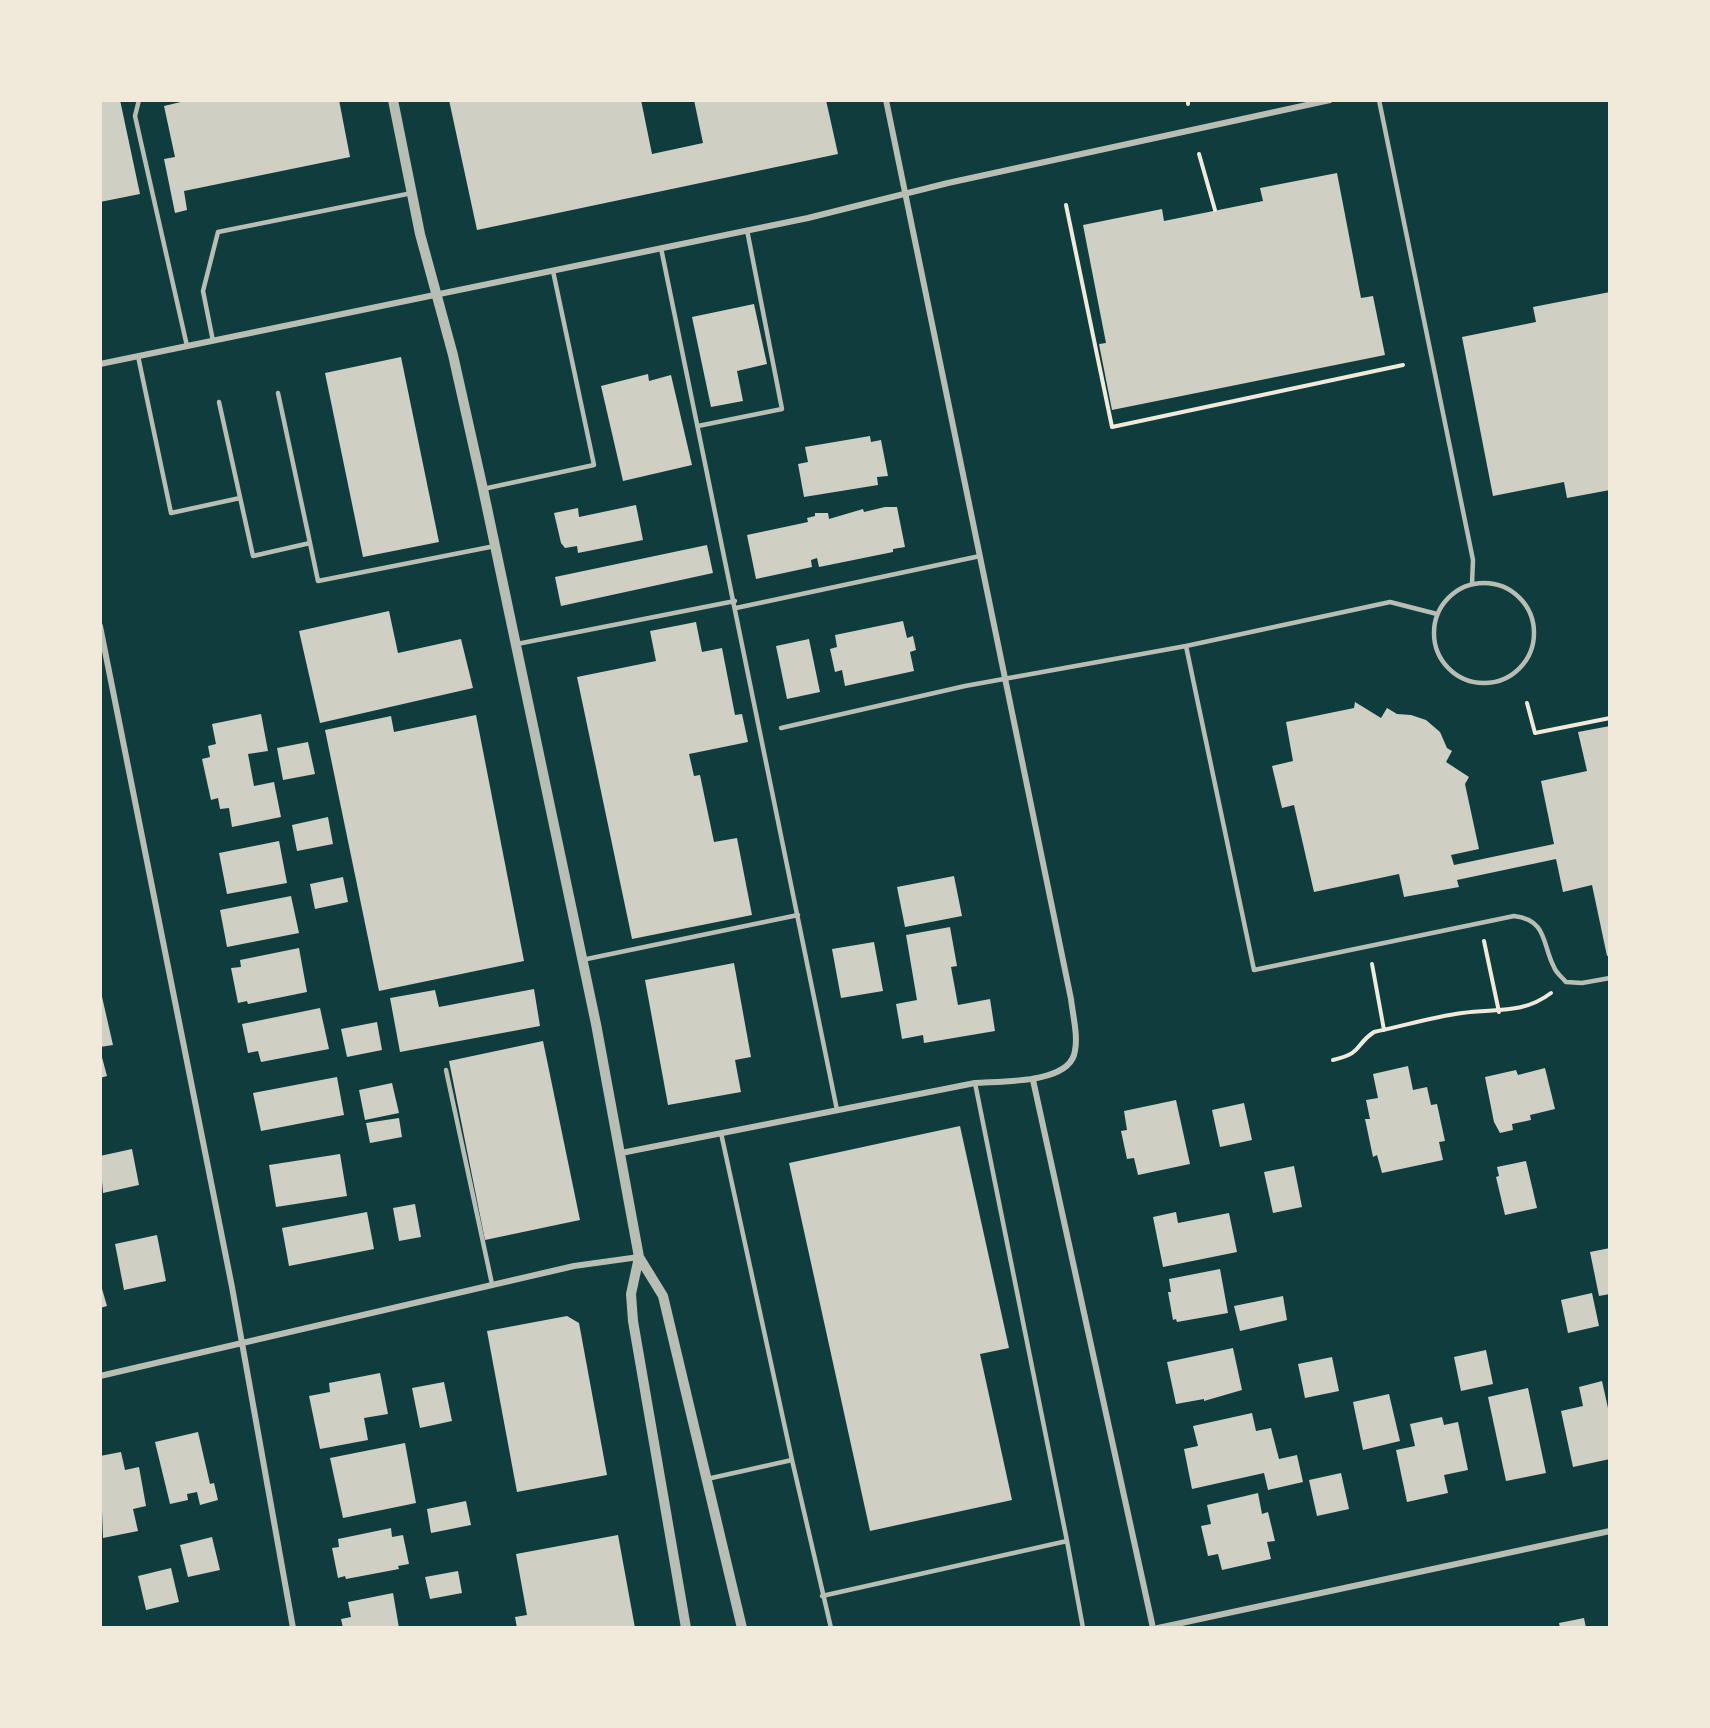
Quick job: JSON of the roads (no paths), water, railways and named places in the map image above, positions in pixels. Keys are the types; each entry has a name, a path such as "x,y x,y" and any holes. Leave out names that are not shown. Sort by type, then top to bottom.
{"street":[{"path":"393,100 435,294 453,355 483,489 582,960 621,1153 639,1257 663,1296 742,1628"},
{"path":"621,1153 975,1083 1033,1080 1061,1069 1073,1057 1076,1037 1071,999 886,100"},
{"path":"100,364 747,230 906,195 948,183 1330,100"},
{"path":"100,626 242,1343 293,1628"},
{"path":"1033,1080 1155,1628 1610,1532"},
{"path":"100,1376 492,1284 574,1266 639,1257"},
{"path":"639,1257 631,1294 633,1321 686,1628"}],"lane":[{"path":"139,100 135,116 187,346"},
{"path":"1379,100 1473,560 1472,584"},
{"path":"213,341 203,291 218,232 412,193"},
{"path":"698,426 782,409 747,230"},
{"path":"661,248 736,604 837,1110"},
{"path":"483,489 594,465 553,271"},
{"path":"138,356 171,513 240,498"},
{"path":"278,393 318,581 495,546"},
{"path":"219,402 253,556 310,543"},
{"path":"515,644 980,556"},
{"path":"1472,584 1496,584 1509,589 1521,598 1530,613 1534,630 1532,647 1525,662 1512,674 1497,682 1480,683 1463,679 1449,669 1439,655 1434,642 1433,627 1437,614 1444,601 1455,591 1472,584"},
{"path":"781,728 965,686 1005,681 1186,646 1390,602 1437,614"},
{"path":"1186,646 1254,970 1514,916 1526,917 1537,926 1546,941 1554,968 1566,982 1582,983 1610,978"},
{"path":"582,960 798,915"},
{"path":"446,1070 492,1284"},
{"path":"975,1083 1083,1628"},
{"path":"721,1133 822,1596 831,1628"},
{"path":"707,1479 792,1460"},
{"path":"822,1596 1067,1541"}]}
